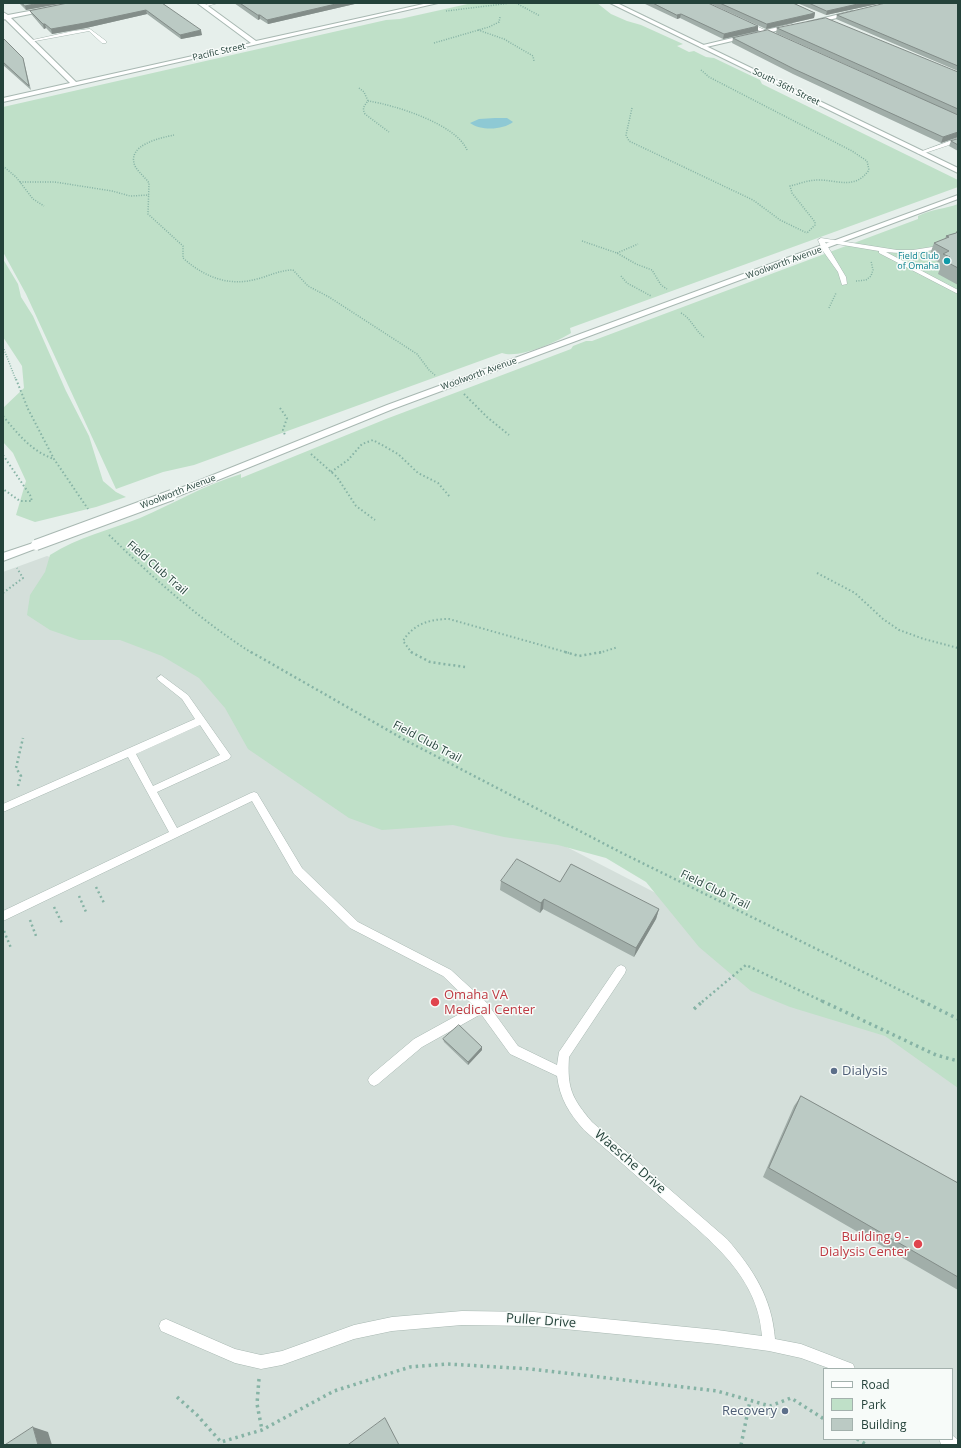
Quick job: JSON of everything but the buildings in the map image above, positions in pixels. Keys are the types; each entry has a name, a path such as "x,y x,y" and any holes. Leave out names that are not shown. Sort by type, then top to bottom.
{"street":[{"path":"4,17 80,3"},
{"path":"408,3 416,7"},
{"name":"Pacific Street","path":"3,100 435,3"},
{"name":"South 36th Street","path":"613,3 958,171"},
{"path":"202,4 255,43"},
{"path":"803,24 860,11"},
{"path":"812,13 839,25"},
{"path":"4,17 75,84"},
{"path":"702,46 795,25"},
{"name":"Woolworth Avenue","path":"3,557 172,495 451,385 958,197"}],"lane":[{"path":"202,4 216,3"},
{"path":"744,22 780,38"},
{"path":"30,41 90,30 104,42"},
{"path":"920,153 958,140"},
{"path":"840,242 868,249 916,251 949,244"},
{"path":"823,248 838,267 844,284"},
{"path":"878,250 917,269 958,292"},
{"path":"152,791 226,756 185,697 161,678"},
{"path":"3,808 202,720"},
{"path":"130,752 175,833"},
{"path":"3,916 254,796 298,871 354,925 447,973 483,1007 514,1050 562,1073"},
{"name":"Waesche Drive","path":"621,970 563,1056 562,1073 564,1088 572,1107 588,1126 723,1244 741,1265 757,1292 766,1317 769,1344"},
{"path":"374,1080 418,1043 483,1007"},
{"name":"Puller Drive","path":"166,1326 235,1356 261,1362 282,1358 311,1346 361,1331 392,1324 462,1318 534,1319 717,1337 801,1350 846,1368"}],"path":[{"path":"441,13 464,8 488,7 511,3"},
{"path":"516,3 540,16"},
{"path":"434,43 499,22 500,17"},
{"path":"478,30 510,42 533,56 534,61"},
{"path":"632,108 626,135 630,141 664,159 753,200 780,220 807,233 815,225 815,222 792,192 790,186 818,180 852,183 866,176 869,170 869,165 861,156 709,77 701,70"},
{"path":"359,88 364,92 368,101"},
{"path":"389,132 383,125 364,114 362,106 368,101 383,102 444,128 458,137 467,150"},
{"path":"174,135 145,145 135,152 132,159 134,165 149,183 148,214 180,242 183,246 183,258 193,267 213,278 236,283 282,270 293,270 308,286 330,297 378,330 417,354 429,370 440,379"},
{"path":"3,166 20,182 30,198 44,206"},
{"path":"20,182 34,180 55,182 112,191 130,196 149,195"},
{"path":"582,241 617,253 636,264 652,270 661,285 665,289 669,290"},
{"path":"617,253 638,244"},
{"path":"844,284 866,280 873,274 874,270 869,257 868,249"},
{"path":"3,347 28,409 54,459 88,510"},
{"path":"451,385 468,397 509,435"},
{"path":"280,408 286,414 288,419 283,430 285,436"},
{"path":"3,416 29,446 39,454 54,459"},
{"path":"331,472 348,460 362,444 373,440 398,454 418,472 438,484 450,497"},
{"path":"296,445 307,451 337,477 357,508 375,520"},
{"path":"3,455 32,500 27,503 22,503 3,489"},
{"name":"Field Club Trail","path":"106,531 114,541 147,572 232,640 266,662 406,740 622,853 958,1019"},
{"path":"3,593 23,578 17,567"},
{"path":"817,573 835,581 860,598 881,618 900,630 912,636 958,648"},
{"path":"465,667 445,665 417,656 408,650 403,641 405,636 416,627 438,618 448,619 579,656 596,654 618,646"},
{"path":"13,804 21,776 16,768 23,738"},
{"path":"3,929 11,948"},
{"path":"694,1009 746,964 936,1055 958,1061"},
{"path":"261,1362 257,1404 262,1430"},
{"path":"177,1397 197,1415 221,1442 262,1430 334,1392 410,1368 447,1364 531,1369 717,1392 770,1406 791,1398 823,1417"},
{"path":"741,1445 750,1401"}],"shaded area":[{"name":"Omaha VA Medical Center","path":"47,556 100,574 251,684 958,1049 958,1445 3,1445 3,572"}],"green space":[{"path":"472,3 597,3 611,14 641,25 683,44 677,46 689,52 694,51 706,57 714,58 760,80 762,84 958,180 958,187 570,328 571,333 538,349 518,354 502,353 194,465 163,472 116,489 26,294 3,252 3,107 386,20 400,19"},
{"path":"958,204 958,1088 885,1036 790,1007 751,991 699,947 646,882 606,858 558,845 504,837 453,825 382,830 349,818 248,749 225,708 199,678 162,656 120,640 79,640 50,630 27,615 30,595 45,572 50,555 72,543 140,518 227,478 241,474 241,478 386,419 571,349 573,346 586,341 592,341 918,219 918,216 933,210"},
{"path":"3,259 18,284 21,297 33,316 66,391 89,436 103,481 116,492 126,497 96,507 35,522 16,515 26,481 13,453 3,442 3,408 24,388 22,366 3,337"}],"water":[{"path":"507,118 513,122 504,127 498,128 480,127 470,123 479,119"}],"place":[{"name":"Field Club of Omaha","path":"947,261"},
{"name":"Omaha VA Medical Center","path":"435,1002"},
{"name":"Dialysis","path":"834,1071"},
{"name":"Building 9 - Dialysis Center","path":"918,1244"},
{"name":"Recovery","path":"785,1411"}]}
